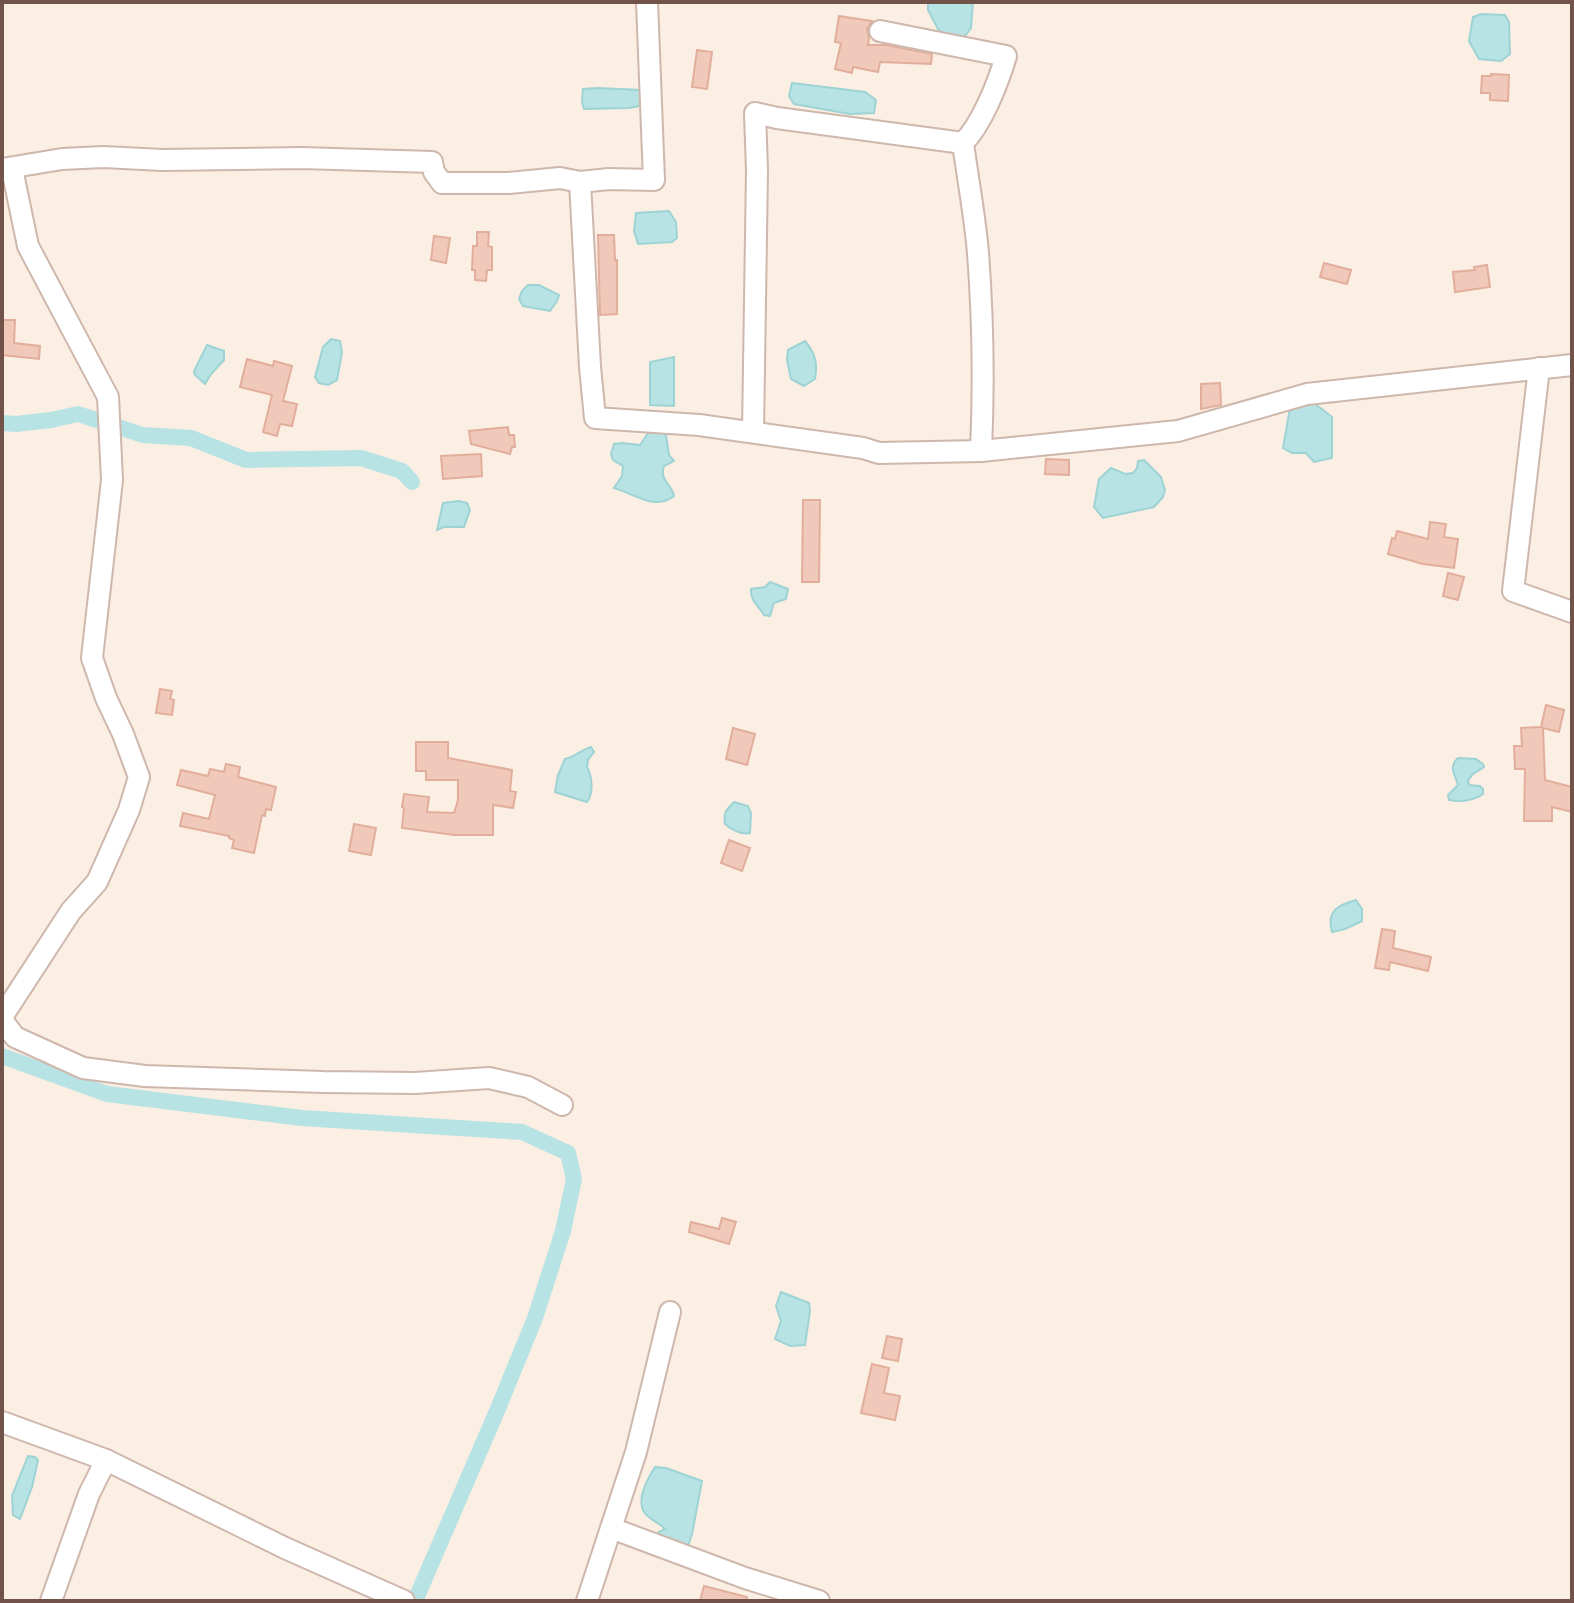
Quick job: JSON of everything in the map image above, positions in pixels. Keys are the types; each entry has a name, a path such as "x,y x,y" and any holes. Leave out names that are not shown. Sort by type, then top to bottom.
{"street":[{"path":"562,1105 528,1087 489,1078 415,1083 323,1082 158,1076 83,1068 15,1037 2,1019 71,911 97,882 129,810 139,777 92,658 112,480 108,397 28,246 7,169 62,159 103,157 163,160 302,158 432,162 434,172 442,183 509,183 560,178 580,182 654,180 647,2"},
{"path":"880,31 1006,56 998,82 970,136 963,143"},
{"path":"753,432 755,113 963,143"},
{"path":"963,143 978,251 982,339 981,451"},
{"path":"580,182 595,418 699,425 863,448 879,453 981,451 1178,431 1307,394 1572,365"},
{"path":"1539,368 1513,591 1572,612"},
{"path":"587,1601 636,1452 670,1312"},
{"path":"2,1422 106,1460 285,1548 395,1597"},
{"path":"51,1601 89,1494 106,1460"},
{"path":"611,1528 745,1578 819,1601"}],"water":[{"path":"928,2 973,2 971,28 965,36 957,38 939,31 928,10"},
{"path":"1481,14 1505,15 1509,22 1510,54 1501,61 1479,59 1469,41 1473,17"},
{"path":"792,83 865,92 876,100 874,113 850,114 794,104 789,96"},
{"path":"583,89 640,90 641,102 639,106 629,108 584,109"},
{"path":"669,211 676,222 677,238 672,242 638,244 634,231 636,213"},
{"path":"528,285 539,285 559,295 550,311 523,306 519,299"},
{"path":"331,339 340,341 342,352 337,380 328,385 319,383 315,377 323,347"},
{"path":"805,341 813,354 816,368 815,379 804,386 791,379 787,360 788,350"},
{"path":"207,345 224,351 224,360 205,384 194,371"},
{"path":"674,357 674,406 650,405 650,362"},
{"path":"1300,403 1315,404 1332,417 1332,458 1314,462 1306,453 1292,453 1283,448 1290,408"},
{"path":"651,429 666,435 669,455 674,461 664,466 663,471 674,496 660,502 645,500 614,488 622,476 623,466 613,460 614,444 640,445"},
{"path":"1144,460 1161,477 1165,490 1163,497 1154,507 1103,518 1094,507 1099,479 1111,468 1125,474 1133,473 1138,461"},
{"path":"443,503 467,503 470,510 464,527 437,530"},
{"path":"770,582 788,589 786,599 774,603 770,616 764,615 755,603 751,589 765,587"},
{"path":"591,747 594,752 587,767 591,789 587,802 555,792 565,759"},
{"path":"1458,758 1476,759 1483,764 1484,767 1468,780 1469,785 1480,786 1483,794 1467,800 1449,800 1448,795 1458,785 1453,768"},
{"path":"734,802 748,806 751,813 750,833 736,832 725,824 726,812"},
{"path":"1356,900 1362,909 1362,921 1332,932 1331,919 1335,910"},
{"path":"781,1292 809,1303 805,1345 790,1346 775,1339 781,1321 776,1306"},
{"path":"28,1456 38,1460 20,1519 13,1515 12,1496"},
{"path":"655,1467 702,1481 692,1534 688,1546 683,1548 650,1537 665,1529 646,1515 641,1501"}],"building":[{"path":"839,16 872,21 867,29 868,45 886,45 932,54 931,64 880,62 878,72 853,67 852,73 835,69 841,43 835,42"},
{"path":"697,50 712,52 707,89 692,87"},
{"path":"1509,75 1508,101 1490,100 1490,93 1481,93 1482,76"},
{"path":"477,232 489,232 488,246 492,247 492,270 487,270 486,281 475,280 475,270 472,270"},
{"path":"598,235 614,235 617,314 600,315"},
{"path":"434,236 450,238 446,263 431,260"},
{"path":"1324,263 1351,270 1347,284 1320,277"},
{"path":"1487,265 1490,287 1455,292 1453,272 1475,270 1474,267"},
{"path":"2,320 15,320 14,343 40,346 39,359 2,355"},
{"path":"247,359 273,366 274,361 292,366 283,401 297,404 292,426 280,424 277,436 263,432 272,395 240,387"},
{"path":"1220,383 1221,405 1201,409 1201,384"},
{"path":"508,427 509,435 514,435 515,447 512,447 510,454 471,444 469,431"},
{"path":"481,454 482,476 443,479 441,456"},
{"path":"1046,459 1069,460 1069,475 1045,474"},
{"path":"803,500 820,500 819,582 802,582"},
{"path":"1430,522 1446,524 1444,537 1458,539 1454,568 1423,564 1388,554 1397,531 1428,539"},
{"path":"1448,573 1464,577 1458,600 1443,596"},
{"path":"160,689 172,691 172,715 156,713"},
{"path":"1546,705 1564,710 1559,732 1543,728 1545,780 1572,787 1572,812 1552,807 1552,821 1524,821 1525,769 1515,769 1514,746 1522,746 1521,728 1541,727"},
{"path":"733,728 755,734 747,765 726,759"},
{"path":"416,742 448,742 448,758 512,770 510,791 516,792 513,808 493,805 493,835 454,835 402,828 404,794 429,797 427,812 454,813 458,800 458,780 426,780 426,771 416,771"},
{"path":"226,764 240,767 238,777 276,787 271,810 266,809 265,816 262,815 254,853 232,848 234,840 229,836 180,826 183,813 209,819 215,795 177,785 181,770 208,776 210,769 224,772"},
{"path":"354,824 376,828 371,855 349,851"},
{"path":"729,840 750,848 742,871 721,863"},
{"path":"1382,929 1395,931 1393,948 1431,957 1428,971 1390,962 1389,970 1375,968"},
{"path":"722,1218 736,1222 729,1244 689,1232 691,1222 719,1229"},
{"path":"887,1336 902,1339 898,1361 882,1358"},
{"path":"872,1364 889,1368 884,1393 900,1396 895,1420 861,1413"},
{"path":"704,1586 747,1597 747,1601 700,1601"}],"waterway":[{"path":"2,423 51,420 78,414 143,435 191,438 246,460 361,458 402,471 412,482"},
{"path":"2,1056 107,1094 302,1118 522,1132 568,1153 574,1179 563,1231 535,1318 415,1601"}]}
